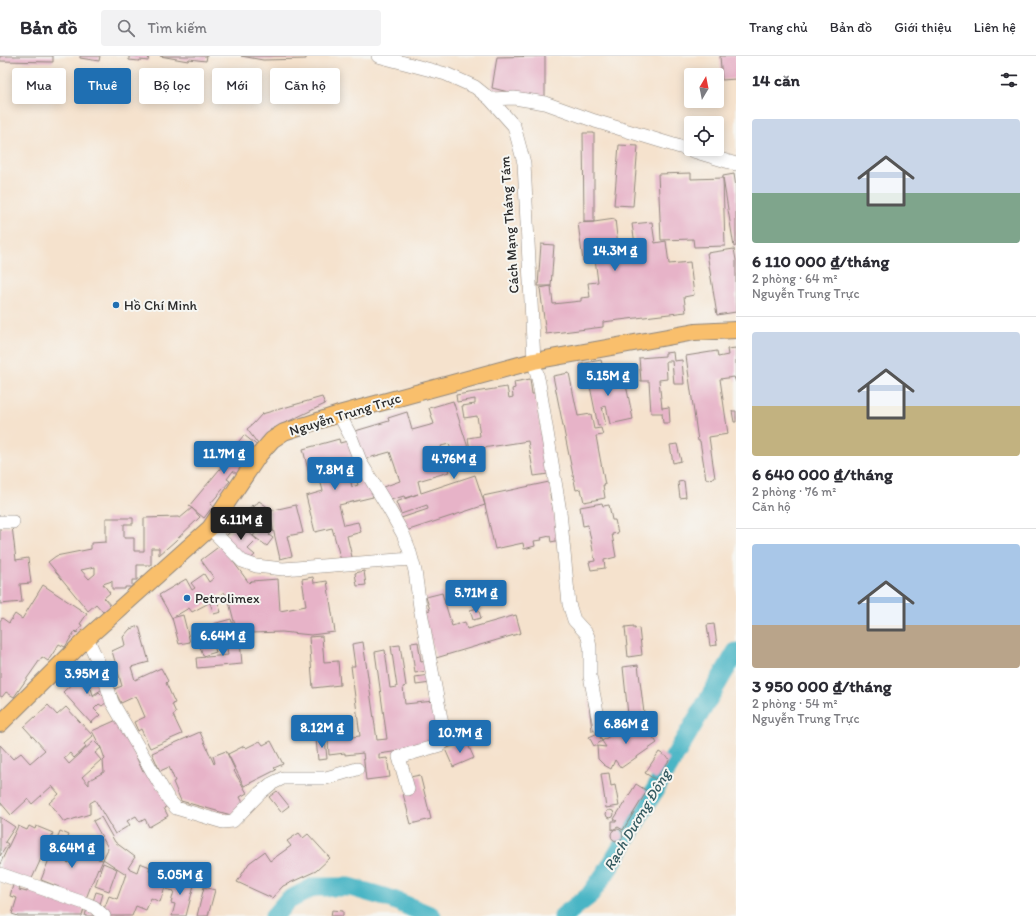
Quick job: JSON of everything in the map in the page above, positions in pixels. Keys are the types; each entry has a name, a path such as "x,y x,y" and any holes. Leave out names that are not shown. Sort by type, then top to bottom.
{"main road":[{"name":"Nguyễn Trung Trực","path":"0,724 87,638 210,528 259,454 272,440 284,432 339,414 534,360 695,332 736,330"}],"street":[{"name":"Cách Mạng Tháng Tám","path":"378,56 446,74 476,87 514,126 524,163 534,360 560,512 569,604 574,620 588,637 590,647 590,676 600,727"},
{"path":"490,100 514,98 545,103 595,121 736,164"},
{"path":"339,414 351,437 361,463 390,508 403,534 411,559 445,740 440,745 399,757 408,789"},
{"path":"210,528 242,561 256,566 283,569 411,559"},
{"path":"87,638 102,670 112,702 159,783 176,808 223,822 233,821 260,793 271,784 283,778 326,778 357,769"},
{"path":"0,874 87,904 94,907 104,916"}],"building":[{"path":"0,56 53,56 53,62 0,61"},
{"path":"80,56 100,56 99,61 80,58"},
{"path":"129,56 149,56 148,61 139,61 129,60"},
{"path":"160,56 207,56 206,61 189,59 188,61"},
{"path":"241,56 306,56 306,59 263,60"},
{"path":"545,56 545,101 492,88 497,57"},
{"path":"720,56 736,56 736,79 724,80 724,68 721,68"},
{"path":"583,133 594,133 594,222 584,222"},
{"path":"619,145 638,146 633,206 614,205"},
{"path":"691,173 691,179 723,178 725,246 694,247 693,239 661,240 658,174"},
{"path":"734,174 736,187 736,246 734,247 723,176"},
{"path":"615,219 618,246 635,244 632,224 652,222 655,243 666,241 669,264 690,262 694,295 684,297 686,312 603,322 603,327 546,334 540,288 551,286 553,304 581,301 581,298 590,297 588,283 598,282 595,259 583,261 578,223"},
{"path":"541,244 554,245 551,286 538,286"},
{"path":"734,249 736,260 736,312 717,315 707,253"},
{"path":"736,348 736,382 734,377 720,379 728,434 709,437 715,478 706,479 700,441 698,441 686,356 717,351 718,357 728,355 727,349"},
{"path":"673,352 674,361 682,360 684,384 674,384 672,361 666,361 667,379 659,380 662,408 669,407 670,423 663,423 662,413 651,413 649,381 641,381 639,358 665,356 665,353"},
{"path":"601,360 603,368 595,370 596,376 600,376 602,386 617,383 618,387 626,385 633,419 610,424 606,406 602,407 606,425 598,426 587,371 582,372 580,364"},
{"path":"569,373 578,416 591,414 594,429 601,428 603,435 596,436 605,485 603,485 605,498 584,502 581,489 576,490 553,376"},
{"path":"530,379 532,394 535,394 548,474 534,476 528,441 470,450 468,438 480,436 477,416 464,418 462,406 475,404 475,399 457,402 456,395 507,387 509,398 513,397 512,389 515,388 514,382"},
{"path":"322,397 325,404 270,430 271,433 258,444 247,429 262,414"},
{"path":"453,401 473,463 457,468 449,444 441,446 449,472 418,481 421,493 475,475 485,505 406,531 401,518 428,509 427,505 401,514 396,502 418,494 387,501 383,487 400,481 390,452 361,460 352,432 389,421 388,418 407,412 412,430 434,424 429,408"},
{"path":"732,411 736,411 736,422 734,422"},
{"path":"244,435 259,447 237,474 233,471 227,479 230,481 210,504 213,506 204,518 189,506 224,464 222,462"},
{"path":"339,439 340,443 351,440 356,459 329,466 330,469 347,465 352,487 358,485 354,470 362,468 370,483 373,497 339,505 344,525 358,522 361,532 347,536 353,561 342,564 332,528 315,532 306,496 323,491 318,472 309,474 303,449"},
{"path":"677,444 681,461 673,463 670,445"},
{"path":"684,481 686,497 680,498 678,482"},
{"path":"549,482 552,494 550,494 560,540 551,542 550,536 541,538 542,540 534,541 535,546 524,549 523,543 495,549 483,496"},
{"path":"259,501 269,508 264,514 270,519 265,525 273,531 269,535 273,538 267,546 253,536 259,528 244,517 252,505 254,507"},
{"path":"602,503 603,506 609,505 612,520 615,520 618,533 612,534 616,557 604,560 605,568 591,570 589,562 595,561 588,525 583,526 580,507"},
{"path":"296,505 303,533 287,536 292,556 280,559 269,511"},
{"path":"192,508 200,517 159,555 159,548 151,548 151,565 137,565 137,580 132,580 132,587 125,587 125,589 112,589 112,581 103,584 110,593 104,598 111,606 103,612 96,604 88,611 48,562 56,556 91,549 91,543 106,542 106,518 133,518 133,524 124,524 124,538 134,538 134,551 144,551 144,518 180,518","holes":["95,567 95,574 89,579 81,570"]},
{"path":"239,523 257,540 248,549 255,555 248,561 224,538"},
{"path":"12,526 16,560 28,558 31,583 20,584 22,602 0,604 0,528"},
{"path":"221,545 249,583 251,581 278,579 280,611 306,606 302,579 313,577 314,583 327,581 335,632 311,635 282,632 251,633 238,637 228,598 224,592 192,612 189,608 172,618 159,595 186,579 192,590 195,588 191,583 204,574 209,582 214,578 201,560"},
{"path":"364,571 366,585 357,586 355,573"},
{"path":"43,585 87,614 80,624 82,625 77,633 75,631 65,647 59,644 48,661 42,657 14,697 6,692 2,697 0,696 0,621 2,618 9,623 15,614 22,619"},
{"path":"442,593 452,626 465,622 467,629 516,615 521,633 436,658 422,612 430,610 426,597"},
{"path":"217,600 221,612 214,614 210,603"},
{"path":"478,608 481,618 473,620 470,610"},
{"path":"183,615 190,642 179,644 172,618"},
{"path":"231,619 234,628 216,634 213,624"},
{"path":"714,624 717,645 710,646 707,625"},
{"path":"139,626 149,662 131,667 135,680 161,668 168,681 166,683 175,703 172,704 176,713 173,715 182,734 150,748 141,729 138,731 134,722 145,717 136,696 121,703 114,689 122,686 112,651 125,645 123,637 130,629"},
{"path":"634,626 634,629 639,628 642,655 628,657 625,627"},
{"path":"208,627 216,652 203,656 195,631"},
{"path":"322,636 324,662 338,661 340,685 313,688 309,637"},
{"path":"240,641 242,664 197,668 196,658 228,655 226,642"},
{"path":"363,642 377,740 387,739 375,652 385,650 390,688 397,687 391,646 400,645 406,686 403,687 405,704 434,701 439,741 406,750 379,754 379,759 387,758 390,777 366,780 363,753 329,755 328,740 360,736 351,666 355,666 352,644"},
{"path":"418,642 421,662 426,661 427,671 415,673 411,643"},
{"path":"638,665 644,713 628,715 623,667"},
{"path":"91,671 100,672 104,688 93,695 90,685 86,689 93,697 99,692 108,701 102,706 99,704 94,709 100,715 91,723 63,692 77,679 79,682"},
{"path":"430,675 431,683 416,685 415,677"},
{"path":"588,695 597,730 592,731"},
{"path":"48,705 57,715 66,707 93,736 84,744 86,747 74,758 70,753 64,758 69,764 94,741 101,748 92,731 119,719 143,772 148,769 169,805 164,808 168,816 149,827 145,819 140,822 136,816 127,821 130,825 115,834 95,800 90,803 90,814 64,822 49,803 59,794 52,786 32,804 28,799 11,815 0,802 0,745 13,759 21,753 30,763 45,750 24,727","holes":["101,748 105,759 103,761 104,772 89,780 89,785 82,777 101,760 95,753"]},
{"path":"639,717 657,743 621,768 615,760 611,769 604,765 598,759 597,746 606,747 602,741"},
{"path":"610,720 614,720 618,726 614,732 610,732 606,728 606,724"},
{"path":"200,732 214,764 213,756 226,751 235,770 234,771 247,793 240,797 243,803 231,815 181,801 173,782 175,781 169,767 160,771 152,753"},
{"path":"598,733 602,741 594,746 589,737"},
{"path":"325,738 327,759 318,760 316,739"},
{"path":"466,740 474,758 453,767 445,749"},
{"path":"260,741 263,745 271,741 283,764 274,768 276,770 244,786 228,754 244,746 246,748"},
{"path":"659,752 670,759 656,780 645,773"},
{"path":"609,773 611,786 615,785 619,806 606,808 601,774"},
{"path":"420,775 431,819 411,824 403,794 413,792 410,777"},
{"path":"636,784 647,791 623,830 618,827 612,830 612,821 617,821 614,819"},
{"path":"277,791 289,806 281,812 269,797"},
{"path":"610,810 613,811 613,817 610,818 607,817 606,814 607,811"},
{"path":"0,817 15,827 5,842 8,844 0,856"},
{"path":"101,817 115,842 135,857 128,868 137,872 140,863 150,867 149,870 160,874 158,878 167,881 160,902 151,898 146,910 136,906 132,916 108,916 102,914 109,896 117,899 126,874 103,859 108,849 93,821"},
{"path":"18,826 27,830 29,826 35,829 36,826 53,833 51,838 56,841 50,853 45,850 30,883 0,869 0,864"},
{"path":"615,829 619,829 623,835 619,841 615,841 611,837 611,833"},
{"path":"60,831 69,835 67,840 75,843 72,852 63,849 59,859 69,863 74,849 89,855 93,847 102,851 98,859 103,860 99,869 98,868 85,901 58,890 59,887 41,880"},
{"path":"299,833 303,838 308,834 330,858 316,871 283,886 272,898 237,882 249,863 264,852 270,861 291,846 287,841"},
{"path":"103,863 117,869 109,891 95,886"},
{"path":"169,878 194,885 186,916 172,916 175,904 171,903 174,891 166,889"},
{"path":"13,885 20,887 19,890 27,892 28,889 85,905 82,916 18,916 12,914 17,898 10,896"},
{"path":"204,887 215,890 208,916 197,916"},
{"path":"96,892 103,894 100,904 93,901"},
{"path":"87,908 94,916 85,916"},
{"path":"332,910 343,911 343,916 331,916"}],"waterway":[{"name":"Rạch Dương Đông","path":"563,916 589,896 609,868 736,652"},
{"name":"Rạch Dương Đông","path":"274,916 287,901 314,887 350,887 391,899 432,916"}],"place":[{"name":"Hồ Chí Minh","path":"116,305"},
{"name":"Petrolimex","path":"187,598"}]}
